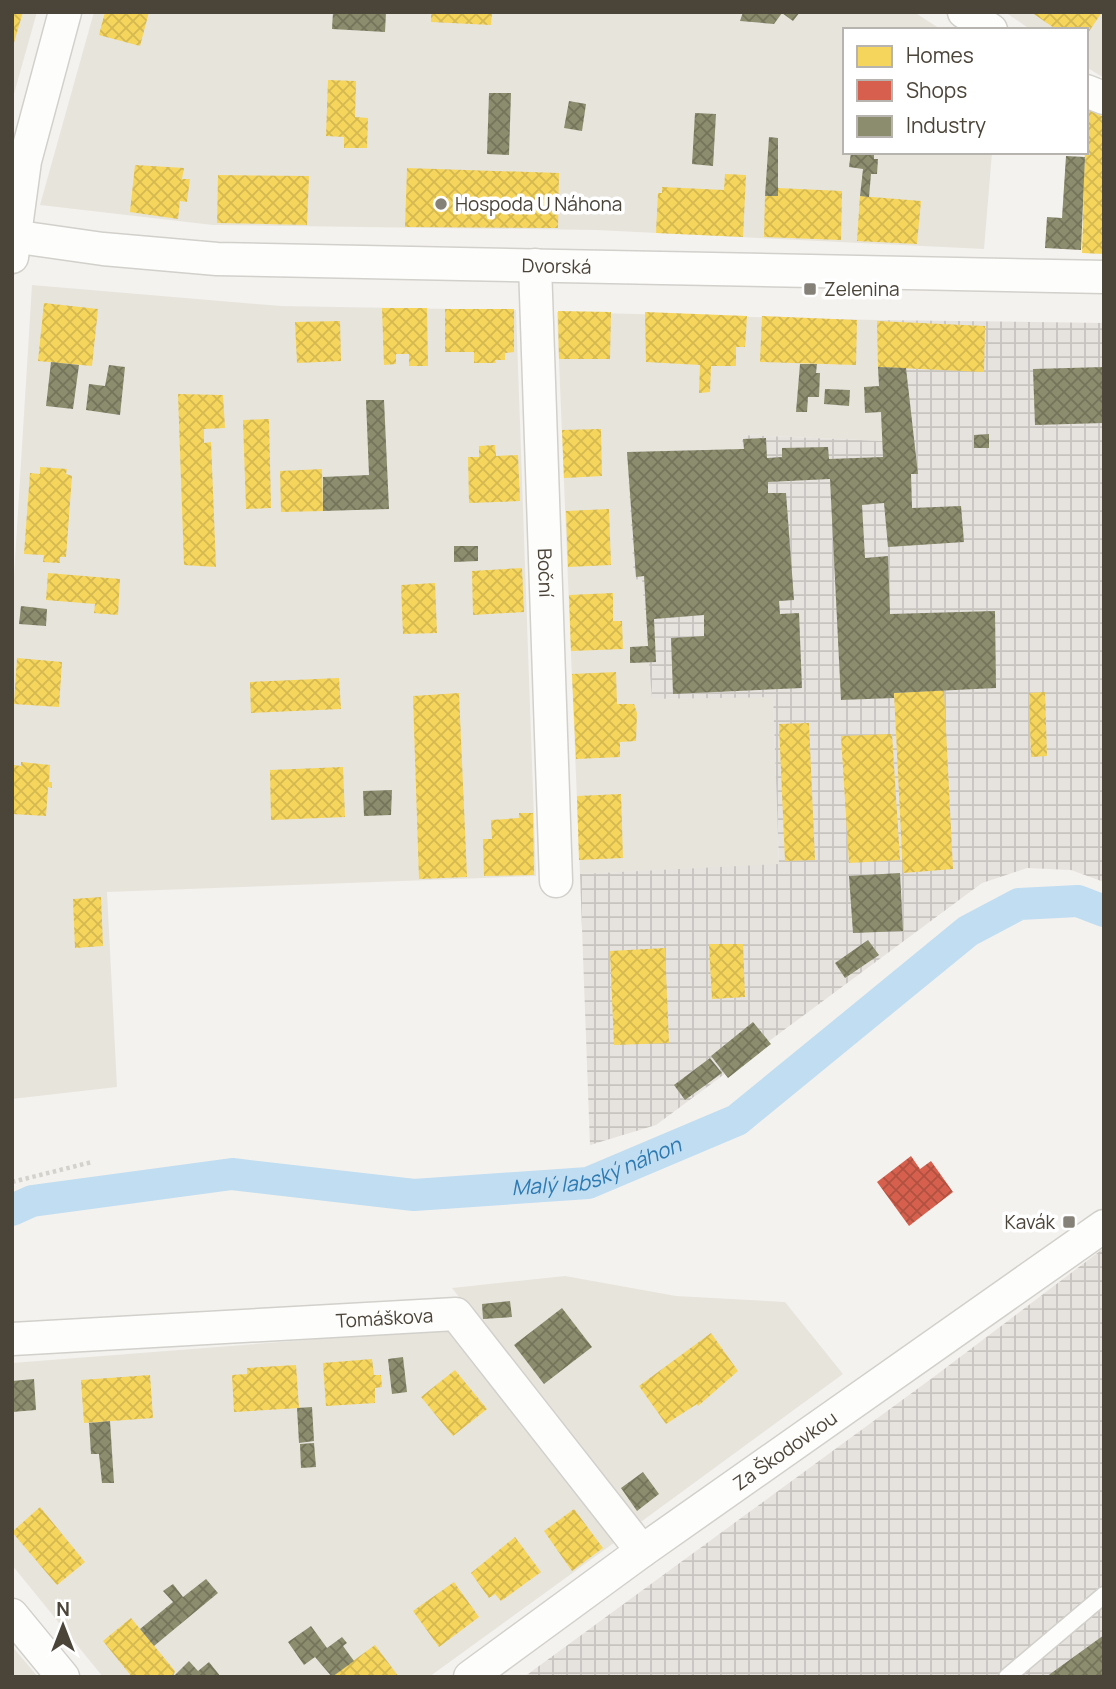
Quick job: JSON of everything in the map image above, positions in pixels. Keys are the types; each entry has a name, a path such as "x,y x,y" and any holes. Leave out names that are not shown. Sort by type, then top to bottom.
{"street":[{"path":"13,243 25,161 65,12"},
{"path":"964,12 988,28"},
{"name":"Dvorská","path":"13,243 218,259 1104,277"},
{"name":"Boční","path":"535,265 556,881"},
{"name":"Za Škodovkou","path":"470,1677 642,1551 1104,1226"},
{"name":"Tomáškova","path":"12,1339 456,1314 642,1551"},
{"path":"12,1615 63,1677"}],"lane":[{"path":"1007,1677 1104,1595"}],"path":[{"path":"12,1182 92,1162"}],"shaded area":[{"path":"12,12 37,12 12,101"},
{"path":"94,12 914,12 939,28 843,28 843,154 992,154 984,249 596,230 213,225 40,205"},
{"path":"1005,12 1104,12 1104,78 1088,68 1088,28 1028,28"},
{"path":"32,285 281,306 516,310 536,876 107,892 117,1087 12,1099 12,608"},
{"path":"557,312 877,320 883,441 743,435 742,450 628,452 634,579 642,579 652,699 773,696 779,865 580,874"},
{"path":"877,320 1104,323 1104,882 1071,870 1027,868 982,883 656,1125 590,1145 580,874 779,864 773,697 652,699 642,580 634,579 627,452 741,450 743,435 882,441"},
{"path":"1104,1248 1104,1677 524,1677 935,1376"},
{"path":"565,1276 676,1296 785,1302 843,1374 634,1527 452,1288"},
{"path":"447,1329 618,1540 429,1677 103,1677 12,1565 12,1363"},
{"path":"12,1646 38,1677 12,1677"}],"building: Homes":[{"path":"12,12 23,12 13,46 12,46"},
{"path":"105,12 149,12 140,46 99,35"},
{"path":"431,12 492,12 491,25 431,22"},
{"path":"1031,12 1102,12 1088,33 1088,28 1054,28"},
{"path":"328,80 356,81 355,117 368,118 367,148 344,148 344,137 326,136"},
{"path":"1088,110 1104,117 1104,254 1082,253"},
{"path":"135,165 184,168 182,179 190,179 187,202 180,201 178,219 130,212"},
{"path":"407,168 559,173 558,228 405,227"},
{"path":"725,174 746,175 743,237 656,233 658,193 662,193 662,187 724,190"},
{"path":"218,175 309,176 307,225 217,223"},
{"path":"778,188 842,191 841,240 764,237 765,196 778,196"},
{"path":"860,196 921,201 917,244 857,241"},
{"path":"44,303 98,309 92,366 38,361"},
{"path":"382,308 427,308 428,366 409,366 409,354 396,354 396,364 384,365"},
{"path":"445,309 514,309 514,352 505,353 505,360 495,360 496,363 474,363 474,352 445,352"},
{"path":"558,311 611,312 610,359 559,359"},
{"path":"645,312 747,316 745,347 736,347 736,366 711,366 710,392 699,393 700,365 646,362"},
{"path":"762,316 857,320 856,365 760,362"},
{"path":"340,321 341,361 297,363 295,322"},
{"path":"877,321 985,326 984,372 878,367"},
{"path":"178,394 223,395 225,428 204,429 204,443 211,442 216,567 184,565"},
{"path":"269,419 271,508 246,509 243,420"},
{"path":"601,429 602,476 564,478 562,430"},
{"path":"495,445 496,456 518,455 520,501 469,503 468,457 479,457 479,446"},
{"path":"40,467 67,469 66,474 72,476 66,557 60,557 60,563 43,562 44,555 24,554 30,473 40,474"},
{"path":"322,469 323,511 281,512 280,471"},
{"path":"609,509 611,565 568,567 566,511"},
{"path":"522,568 524,612 473,615 472,571"},
{"path":"48,573 120,579 118,615 94,613 95,604 46,600"},
{"path":"435,583 437,633 403,634 401,585"},
{"path":"613,593 613,621 622,621 623,649 571,651 569,595"},
{"path":"17,658 62,662 59,707 14,704"},
{"path":"616,672 617,704 634,704 637,713 636,741 620,742 620,757 576,759 572,674"},
{"path":"339,678 341,709 251,713 250,682"},
{"path":"944,690 953,869 903,873 894,693"},
{"path":"1045,692 1047,756 1031,757 1029,693"},
{"path":"459,693 467,877 419,879 413,696"},
{"path":"809,723 815,860 785,861 779,724"},
{"path":"892,734 900,860 849,863 841,736"},
{"path":"21,762 50,765 49,782 52,782 52,788 48,787 46,816 12,814 12,773 14,765 21,766"},
{"path":"343,767 345,817 271,820 270,770"},
{"path":"621,794 623,858 579,860 577,796"},
{"path":"519,813 533,813 534,875 484,876 483,839 492,839 491,820 519,818"},
{"path":"101,897 103,946 75,948 73,899"},
{"path":"709,944 743,944 745,997 712,999"},
{"path":"665,948 669,1043 614,1045 610,951"},
{"path":"711,1333 738,1371 698,1406 697,1404 666,1424 639,1386"},
{"path":"372,1359 374,1375 381,1375 382,1387 375,1388 375,1403 326,1406 323,1363"},
{"path":"296,1365 299,1408 234,1412 232,1375 247,1374 247,1368"},
{"path":"455,1370 487,1409 453,1436 421,1397"},
{"path":"150,1375 153,1418 84,1423 81,1380"},
{"path":"40,1507 85,1562 57,1585 12,1532"},
{"path":"574,1509 603,1548 572,1571 544,1531"},
{"path":"515,1537 541,1572 501,1601 495,1594 489,1598 471,1573"},
{"path":"454,1582 479,1617 439,1647 413,1611"},
{"path":"131,1618 175,1671 173,1677 132,1677 103,1641"},
{"path":"375,1645 399,1677 332,1677 342,1669"}],"building: Shops":[{"path":"911,1156 920,1169 931,1161 953,1192 909,1226 877,1182"}],"building: Industry":[{"path":"333,12 386,12 385,32 332,29"},
{"path":"743,12 800,12 793,21 782,13 774,24 740,21"},
{"path":"489,93 511,93 509,155 487,154"},
{"path":"569,101 586,104 582,131 564,128"},
{"path":"695,113 716,114 713,166 692,164"},
{"path":"769,137 778,138 778,196 765,196"},
{"path":"851,154 874,154 874,159 878,159 877,174 871,174 869,197 860,196 863,169 849,167"},
{"path":"1066,156 1085,157 1081,250 1045,248 1047,217 1062,218"},
{"path":"51,362 79,365 73,409 46,406"},
{"path":"800,364 817,364 816,373 820,373 819,397 808,397 807,412 796,412"},
{"path":"109,365 125,367 120,415 86,410 89,384 105,386"},
{"path":"878,367 906,368 918,474 911,474 912,508 961,506 964,542 888,547 884,503 862,505 865,558 888,556 890,614 995,611 996,688 894,693 894,698 841,700 830,479 768,482 768,493 786,493 794,600 779,601 780,614 799,613 802,688 673,694 671,638 704,636 704,615 654,619 656,662 630,663 630,647 648,646 644,576 636,577 627,452 744,449 743,439 766,438 767,458 782,457 782,448 828,447 829,459 883,457 881,412 865,413 864,387 879,386"},
{"path":"1104,367 1104,423 1035,425 1033,369"},
{"path":"825,389 850,390 849,406 824,404"},
{"path":"366,400 384,400 389,509 323,511 323,477 369,475"},
{"path":"989,434 989,448 974,448 974,435"},
{"path":"454,546 478,546 478,561 454,562"},
{"path":"21,606 47,609 46,626 19,624"},
{"path":"392,790 391,815 364,816 363,791"},
{"path":"900,873 903,931 853,933 849,876"},
{"path":"868,940 879,955 845,978 835,963"},
{"path":"753,1022 771,1044 728,1078 711,1056"},
{"path":"710,1058 722,1073 685,1100 674,1085"},
{"path":"510,1301 512,1317 483,1319 482,1304"},
{"path":"562,1308 592,1347 544,1384 514,1345"},
{"path":"403,1357 407,1392 392,1394 388,1359"},
{"path":"34,1379 36,1410 12,1412 12,1381"},
{"path":"312,1407 314,1441 299,1443 297,1408"},
{"path":"110,1421 114,1483 102,1483 99,1454 91,1454 89,1423"},
{"path":"314,1443 316,1467 301,1468 300,1444"},
{"path":"643,1472 659,1494 637,1511 621,1488"},
{"path":"206,1579 218,1593 154,1646 140,1629 173,1602 163,1591 173,1584 183,1597"},
{"path":"311,1626 327,1648 342,1637 347,1643 343,1646 354,1661 332,1677 315,1657 304,1665 288,1642"},
{"path":"1104,1635 1104,1677 1046,1677"},
{"path":"189,1661 198,1671 209,1662 221,1677 173,1677"}],"waterway":[{"name":"Malý labský náhon","path":"12,1210 32,1201 232,1174 414,1195 588,1183 737,1120 968,931 1019,904 1078,901 1104,911"}],"place":[{"name":"Hospoda U Náhona","path":"441,204"},
{"name":"Zelenina","path":"810,289"},
{"name":"Kavák","path":"1069,1222"}]}
